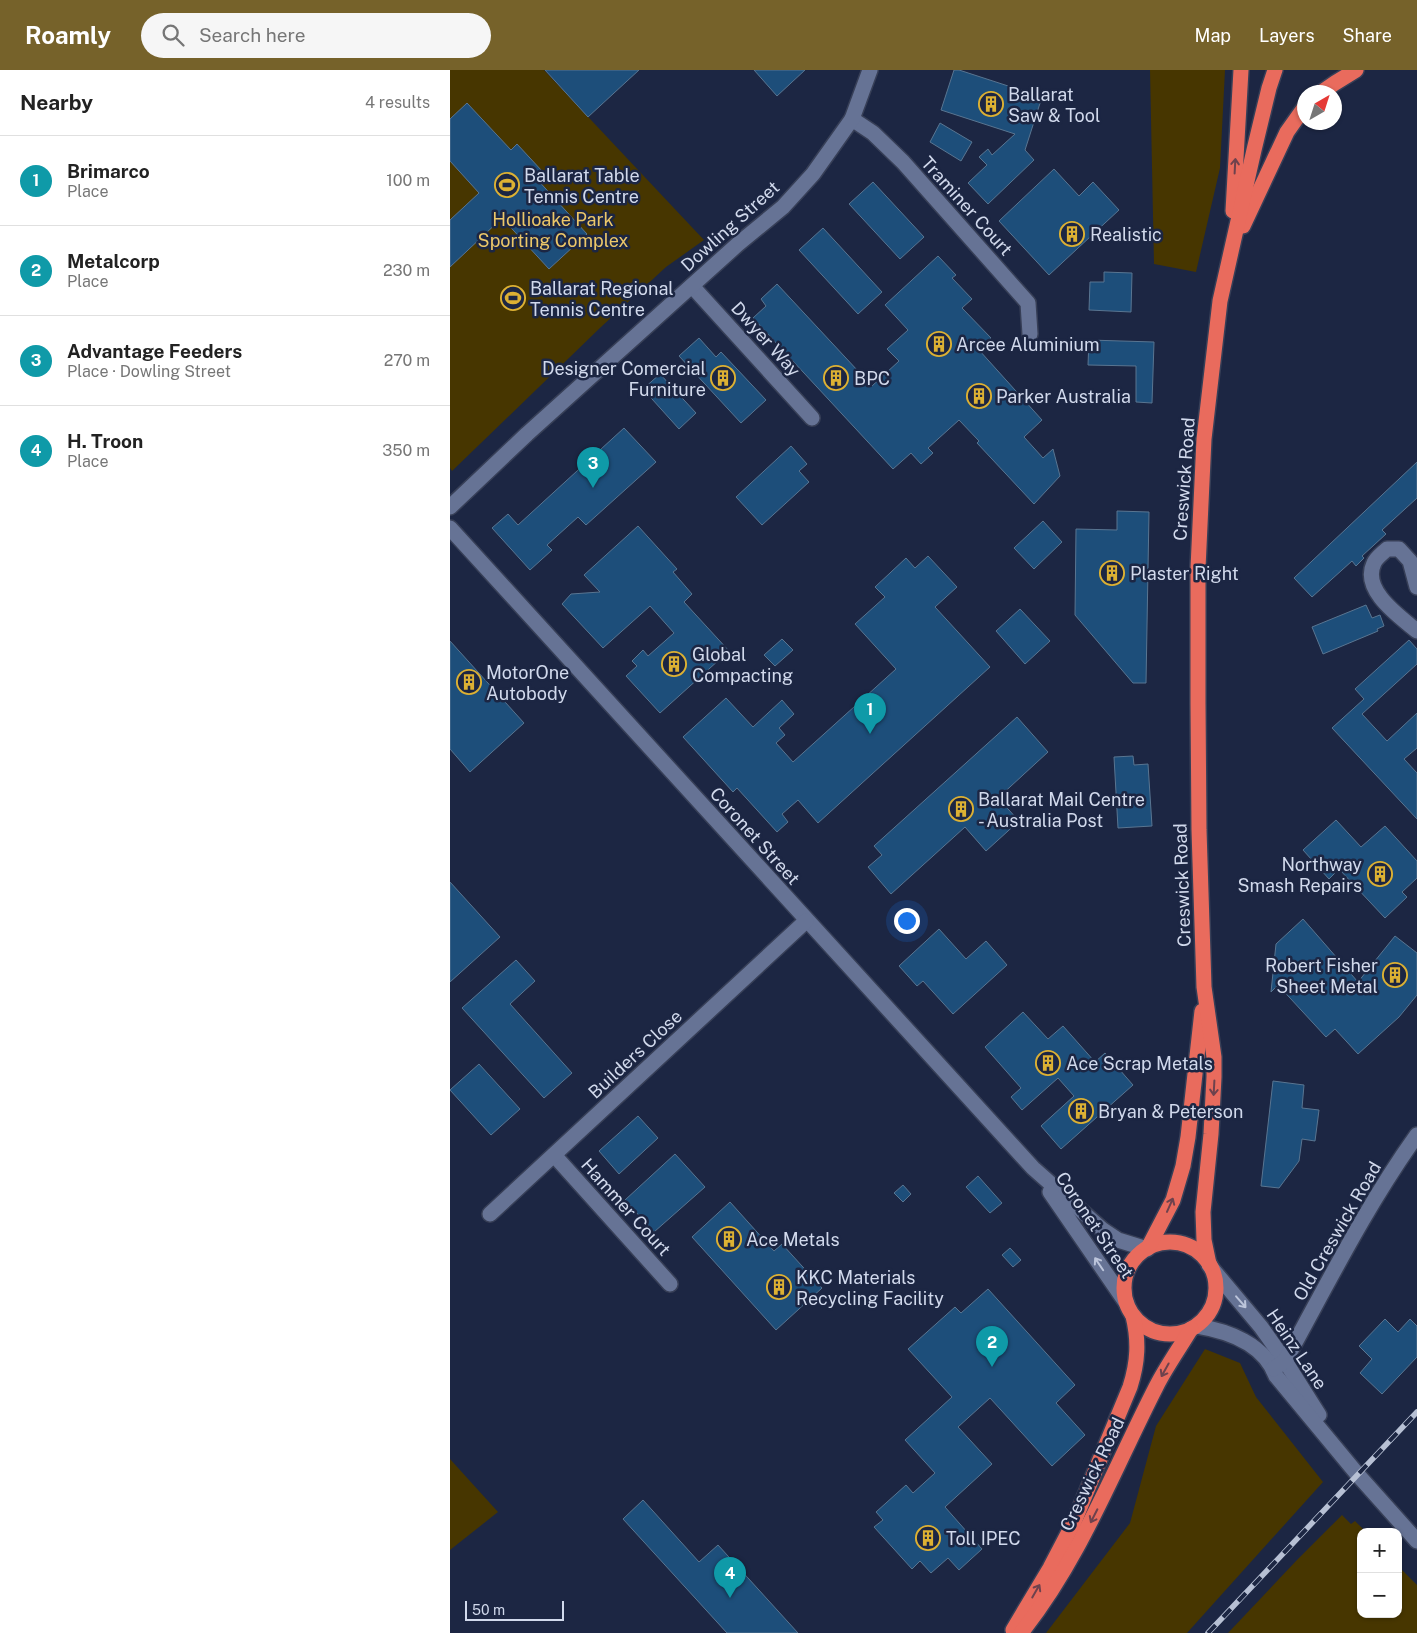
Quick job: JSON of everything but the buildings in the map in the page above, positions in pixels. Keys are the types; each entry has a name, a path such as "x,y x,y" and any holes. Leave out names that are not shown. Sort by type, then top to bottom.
{"highway":[{"path":"1232,250 1241,70"},
{"name":"Creswick Road","path":"1209,1265 1204,1240 1203,1212 1211,1134 1214,1058 1204,987 1199,830 1198,568 1204,439 1220,301 1268,88 1274,70"},
{"path":"1332,85 1356,70"},
{"path":"1232,250 1287,132 1297,118"},
{"name":"Creswick Road","path":"1148,1248 1173,1200 1183,1166 1188,1137 1204,987"},
{"path":"1168,1242 1184,1245 1198,1252 1209,1265 1215,1281 1215,1298 1208,1313 1194,1327 1176,1334 1160,1333 1145,1327 1130,1310 1124,1287 1128,1270 1138,1256 1148,1248 1168,1242"},
{"name":"Creswick Road","path":"1011,1633 1050,1568 1074,1522 1130,1387 1136,1368 1138,1349 1130,1310"},
{"name":"Creswick Road","path":"1021,1633 1046,1598 1088,1529 1157,1385 1171,1360 1194,1327"}],"street":[{"name":"Dowling Street","path":"450,507 527,434 738,244 783,207 813,174 852,119 870,70"},
{"name":"Traminer Court","path":"852,119 873,132 903,162 1028,303 1030,334"},
{"name":"Dwyer Way","path":"692,286 812,418"},
{"name":"Coronet Street","path":"450,528 1033,1168 1090,1220 1111,1236 1148,1248"},
{"path":"1417,587 1410,561 1399,549 1387,549 1374,562 1370,577 1376,590 1388,607 1417,631"},
{"name":"Builders Close","path":"490,1214 806,921"},
{"name":"Old Creswick Road","path":"1279,1365 1357,1229 1396,1165 1417,1135"},
{"name":"Hammer Court","path":"554,1155 670,1284"},
{"name":"Coronet Street","path":"1033,1168 1130,1310"},
{"name":"Heinz Lane","path":"1209,1265 1246,1307 1279,1365 1346,1459 1417,1541"},
{"name":"Heinz Lane","path":"1194,1327 1227,1333 1245,1341 1259,1353 1279,1365"}],"green space":[{"name":"Hollioake Park Sporting Complex","path":"450,70 544,70 704,240 666,267 452,471 450,468"},
{"path":"1150,70 1225,70 1220,168 1196,272 1154,264"},
{"path":"1205,1349 1240,1363 1256,1397 1323,1482 1187,1633 1046,1633 1130,1523 1156,1426"},
{"path":"450,1459 498,1512 450,1550"},
{"path":"1342,1515 1351,1524 1355,1521 1362,1528 1357,1528 1357,1618 1402,1618 1402,1570 1417,1585 1417,1633 1228,1633"}],"railway":[{"path":"1208,1633 1417,1412"}],"place":[{"name":"Ballarat Saw & Tool","path":"991,104"},
{"name":"Ballarat Table Tennis Centre","path":"507,185"},
{"name":"Realistic","path":"1072,234"},
{"name":"Ballarat Regional Tennis Centre","path":"513,298"},
{"name":"Arcee Aluminium","path":"939,344"},
{"name":"Designer Comercial Furniture","path":"723,378"},
{"name":"BPC","path":"836,378"},
{"name":"Parker Australia","path":"979,396"},
{"name":"Advantage Feeders","path":"593,488"},
{"name":"Plaster Right","path":"1112,573"},
{"name":"Global Compacting","path":"674,664"},
{"name":"MotorOne Autobody","path":"469,682"},
{"name":"Brimarco","path":"870,734"},
{"name":"Ballarat Mail Centre - Australia Post","path":"961,809"},
{"name":"Northway Smash Repairs","path":"1380,874"},
{"name":"Robert Fisher Sheet Metal","path":"1395,975"},
{"name":"Ace Scrap Metals","path":"1048,1063"},
{"name":"Bryan & Peterson","path":"1081,1111"},
{"name":"Ace Metals","path":"729,1239"},
{"name":"KKC Materials Recycling Facility","path":"779,1287"},
{"name":"Metalcorp","path":"992,1367"},
{"name":"Toll IPEC","path":"928,1538"},
{"name":"H. Troon","path":"730,1598"}]}
